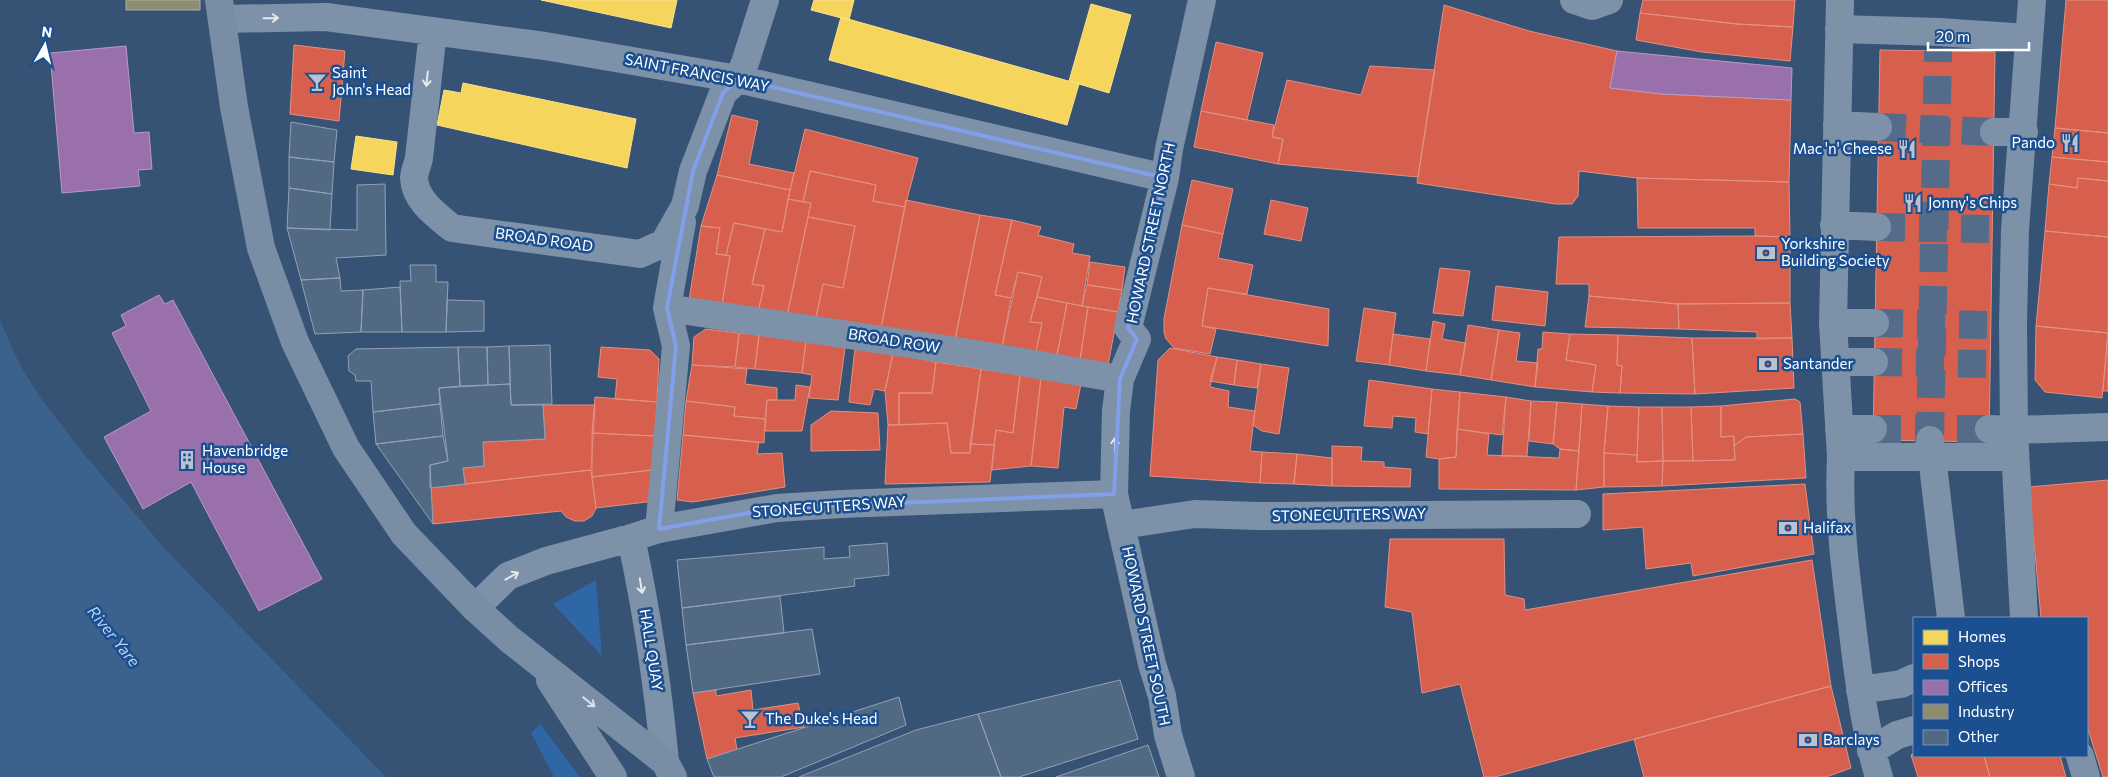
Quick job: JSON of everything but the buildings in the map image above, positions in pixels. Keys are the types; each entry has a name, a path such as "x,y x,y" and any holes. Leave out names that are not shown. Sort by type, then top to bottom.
{"main road":[{"name":"HALL QUAY","path":"221,10 234,107 261,248 296,342 346,448 404,534 475,608 509,639 669,769"},
{"name":"HALL QUAY","path":"537,660 613,777"}],"street":[{"path":"738,79 765,0"},
{"name":"HOWARD STREET NORTH","path":"1114,494 1116,411 1120,379 1137,339 1128,328 1164,178 1202,0"},
{"path":"1574,0 1592,6 1609,0"},
{"path":"1840,0 1833,323 1840,429 1843,552 1860,690 1871,751 1879,777"},
{"path":"2024,617 2015,457 2001,430 2002,325 2004,230 2024,132 2028,38 2032,0"},
{"name":"SAINT FRANCIS WAY","path":"221,10 326,17 545,46 738,79 1164,178"},
{"path":"1839,29 1939,42 2028,38"},
{"name":"BROAD ROAD","path":"432,31 419,158 414,177 419,196 431,211 452,228 640,254 664,243 685,206 692,171 723,92 738,79"},
{"path":"1837,126 1878,127"},
{"path":"1994,132 2024,132"},
{"path":"659,529 676,346 667,308 685,206"},
{"path":"1834,225 1877,227"},
{"name":"BROAD ROW","path":"667,308 936,347 1120,379"},
{"path":"1833,323 1875,323"},
{"path":"1835,362 1874,362"},
{"path":"2001,430 2104,427"},
{"path":"1840,429 1873,429"},
{"path":"1841,458 1931,449 2015,457"},
{"path":"1931,449 1951,617"},
{"name":"STONECUTTERS WAY","path":"475,608 508,576 546,561 659,529 777,508 1114,494"},
{"name":"HOWARD STREET SOUTH","path":"1114,494 1152,664 1162,696 1168,735 1181,777"},
{"name":"STONECUTTERS WAY","path":"1122,525 1195,514 1257,516 1577,514"},
{"name":"HALL QUAY","path":"631,538 640,578 669,769"},
{"path":"1860,690 1901,684 1913,678"},
{"path":"1871,751 1897,735 1913,730"},
{"path":"2080,757 2086,777"}],"highlighted area":[{"path":"738,79 1165,178 1128,328 1137,339 1120,379 1114,494 777,508 659,529 676,346 667,308 693,171 723,93"}],"shaded area":[{"path":"596,580 602,656 553,604"},
{"path":"540,724 580,777 554,777 531,733"}],"water":[{"name":"River Yare","path":"0,320 19,363 40,397 84,454 166,550 386,777 0,777"}],"tunnel":[{"path":"1930,440 1938,51"},
{"path":"1878,127 1994,132"},
{"path":"1877,227 1992,229"},
{"path":"1875,323 1991,325"},
{"path":"1874,362 1990,364"},
{"path":"1873,429 1989,429"}],"place":[{"name":"Saint John's Head","path":"317,82"},
{"name":"Pando","path":"2070,143"},
{"name":"Mac 'n' Cheese","path":"1907,149"},
{"name":"Jonny's Chips","path":"1913,203"},
{"name":"Yorkshire Building Society","path":"1766,253"},
{"name":"Santander","path":"1768,364"},
{"name":"Havenbridge House","path":"187,460"},
{"name":"Halifax","path":"1788,528"},
{"name":"The Duke's Head","path":"750,719"},
{"name":"Barclays","path":"1808,740"}]}
